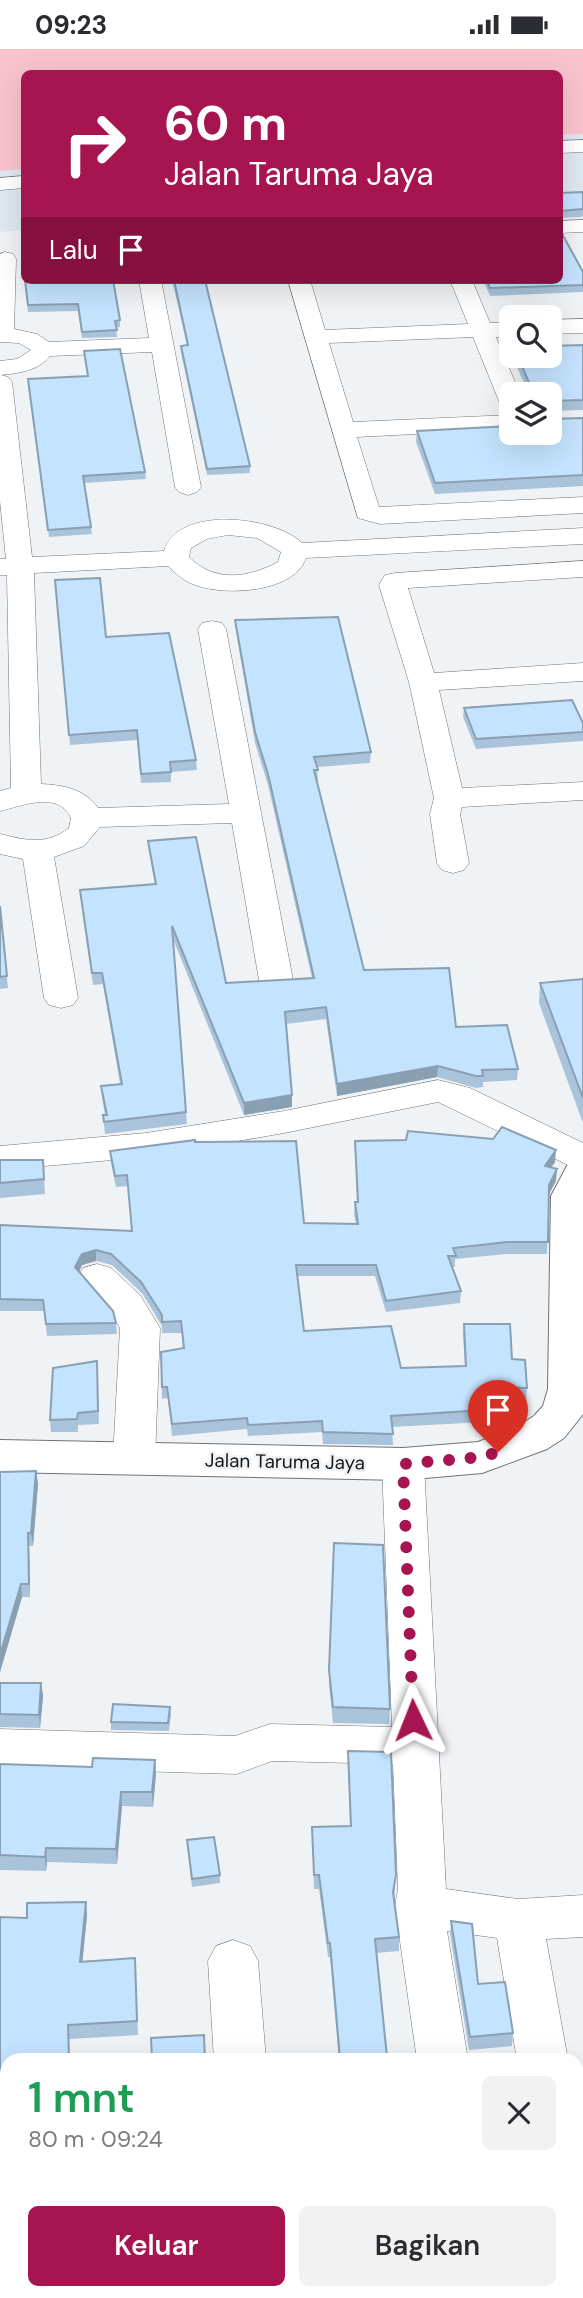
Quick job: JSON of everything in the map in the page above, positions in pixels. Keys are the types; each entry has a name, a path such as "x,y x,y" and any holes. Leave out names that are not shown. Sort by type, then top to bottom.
{"main road":[{"name":"Jalan Taruma Jaya","path":"0,1456 403,1464 482,1457 532,1438 549,1427 563,1412 569,1389 570,1196 583,1171"}],"street":[{"path":"563,147 583,146"},
{"path":"563,158 583,157"},
{"path":"0,184 21,182"},
{"path":"0,194 21,193"},
{"path":"563,227 583,226"},
{"path":"10,259 1,335 22,336 37,341 43,349"},
{"path":"151,284 188,487"},
{"path":"300,284 367,512 371,515 583,505"},
{"path":"463,284 503,382"},
{"path":"562,326 583,325"},
{"path":"316,337 499,329"},
{"path":"43,349 162,345"},
{"path":"0,368 24,365 38,358 43,349"},
{"path":"0,382 10,567 13,798 54,794 78,803 88,818"},
{"path":"343,430 499,423"},
{"path":"174,558 180,544 199,532 228,527 258,529 271,533 283,538 295,551"},
{"path":"295,551 583,536"},
{"path":"174,558 186,572 210,582 242,584 271,578 290,566 295,551"},
{"path":"10,567 174,558"},
{"path":"453,863 445,814 449,798 423,682 395,581 583,569"},
{"path":"212,629 276,980"},
{"path":"423,682 583,672"},
{"path":"449,798 583,791"},
{"path":"88,818 246,813"},
{"path":"0,843 10,848 37,850 63,844 82,833 88,818"},
{"path":"37,850 61,998"},
{"path":"0,1158 146,1145 284,1122 438,1091 457,1096 583,1159"},
{"path":"97,1277 126,1304 140,1328 134,1458"},
{"path":"403,1464 422,1889 419,1906 442,2053"},
{"path":"0,1748 237,1755 270,1742 414,1746"},
{"path":"419,1906 518,1920 583,1916"},
{"path":"518,1920 542,2053"},
{"path":"233,1961 240,2053"}],"shaded area":[{"path":"0,49 583,49 583,134 563,135 563,70 21,70 21,169 0,171"},
{"path":"583,134 583,194 563,196 563,135"},
{"path":"21,169 21,230 0,232 0,171"}],"building":[{"path":"583,192 583,209 563,211 563,193"},
{"path":"563,235 583,272 583,285 490,288 488,284 563,284"},
{"path":"25,284 114,284 120,320 115,321 117,330 82,332 78,304 28,305"},
{"path":"175,284 206,284 250,466 207,469 181,346 188,345"},
{"path":"583,345 583,400 562,401 562,382 529,382 523,368 562,368 562,346"},
{"path":"120,349 145,472 83,476 91,527 48,530 28,379 88,376 84,351"},
{"path":"583,418 583,475 435,483 417,431 499,427 499,445 562,445 562,419"},
{"path":"100,578 106,637 169,633 196,760 170,762 171,772 141,774 137,730 69,735 55,580"},
{"path":"338,617 371,752 314,757 318,770 314,770 364,970 449,968 456,1027 507,1025 518,1069 482,1070 483,1076 476,1076 438,1066 337,1084 326,1007 285,1012 292,1095 244,1103 172,926 186,1112 104,1122 103,1115 107,1115 101,1086 122,1084 102,973 92,973 80,890 156,884 148,841 196,837 226,983 314,978 268,774 255,732 235,620"},
{"path":"572,700 583,723 583,732 476,739 464,708"},
{"path":"0,906 7,976 0,977"},
{"path":"583,979 583,1098 540,983"},
{"path":"502,1127 556,1150 545,1166 557,1169 549,1185 548,1242 507,1242 453,1248 456,1256 448,1256 461,1291 386,1301 376,1265 296,1265 304,1331 391,1326 401,1368 466,1366 464,1324 510,1324 512,1359 525,1360 527,1388 481,1387 484,1410 391,1416 393,1434 323,1432 322,1421 248,1425 247,1418 172,1424 167,1387 162,1387 161,1352 184,1348 181,1321 162,1322 162,1315 141,1282 111,1254 96,1250 82,1254 75,1267 113,1311 116,1323 46,1324 43,1300 0,1299 0,1225 132,1231 127,1175 115,1176 110,1151 195,1140 296,1141 304,1223 358,1224 355,1202 358,1202 355,1141 406,1140 408,1131 493,1139"},
{"path":"0,1160 43,1160 44,1179 0,1183"},
{"path":"97,1361 98,1411 78,1413 77,1419 50,1420 53,1368"},
{"path":"36,1471 31,1533 28,1533 29,1584 21,1584 0,1655 0,1472"},
{"path":"334,1543 383,1545 390,1709 333,1707 329,1670"},
{"path":"0,1683 41,1683 39,1715 0,1714"},
{"path":"113,1704 170,1707 168,1723 111,1722"},
{"path":"348,1751 391,1752 396,1875 393,1892 399,1937 375,1939 387,2053 339,2053 330,1943 319,1875 314,1875 312,1827 351,1826"},
{"path":"93,1758 155,1760 152,1792 121,1792 116,1849 46,1848 45,1857 0,1855 0,1764 92,1767"},
{"path":"214,1837 220,1875 192,1879 187,1840"},
{"path":"86,1902 80,1962 135,1958 137,2021 68,2025 69,2053 0,2053 0,1917 27,1918 27,1903"},
{"path":"451,1921 472,1924 478,1984 505,1982 513,2033 470,2037"},
{"path":"204,2035 205,2053 152,2053 151,2038"}],"route":[{"path":"413,1720 403,1464 482,1457 498,1452"}]}
